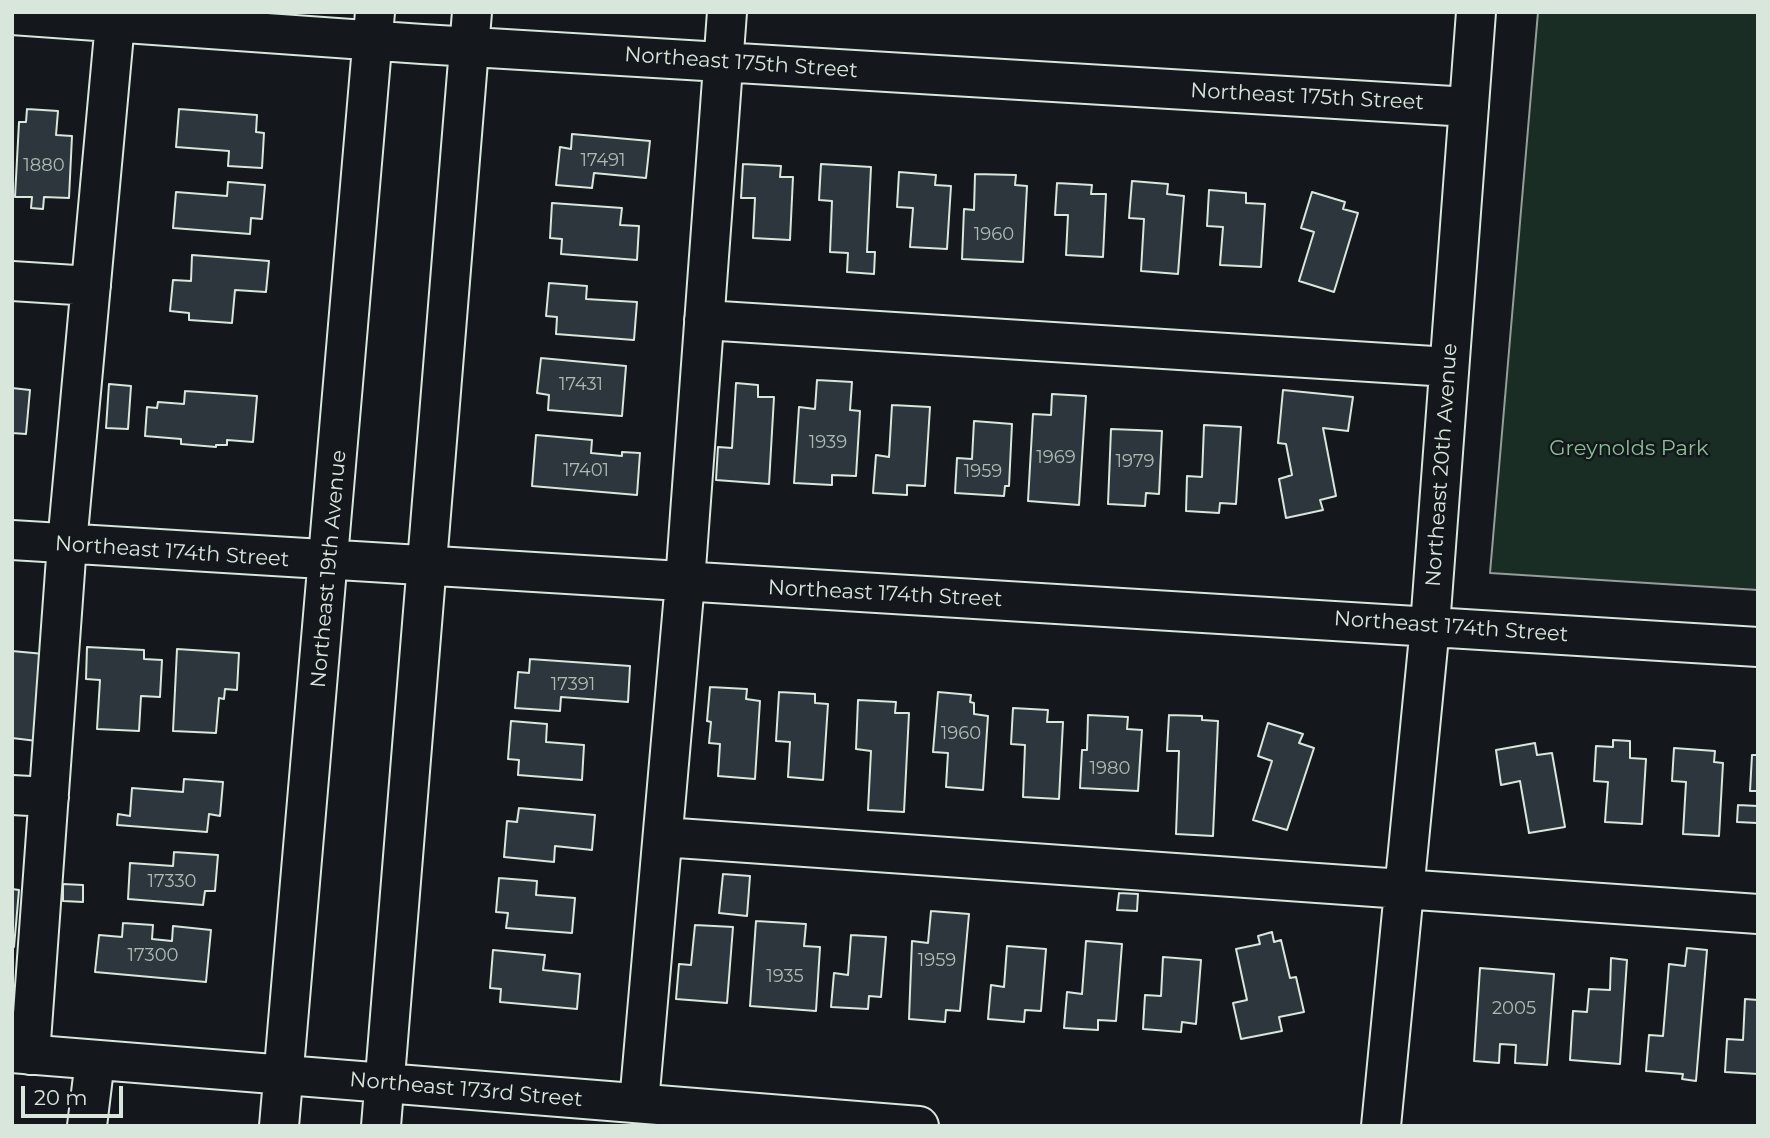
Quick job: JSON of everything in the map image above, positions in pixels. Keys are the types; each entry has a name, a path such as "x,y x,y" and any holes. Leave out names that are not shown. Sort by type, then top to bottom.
{"street":[{"path":"639,1104 685,583 727,12"},
{"name":"Northeast 20th Avenue","path":"1381,1126 1430,625 1476,12"},
{"name":"Northeast 175th Street","path":"12,15 471,29 722,62 1469,107"},
{"path":"21,1054 31,796 67,544 116,17"},
{"name":"Northeast 19th Avenue","path":"279,1126 330,562 374,26"},
{"path":"381,1126 471,29"},
{"path":"12,281 91,286"},
{"path":"704,320 1449,367"},
{"name":"Northeast 174th Street","path":"12,540 427,568 1430,625 1758,647"},
{"path":"663,837 1758,914"},
{"name":"Northeast 173rd Street","path":"21,1054 919,1126"},
{"path":"87,1126 95,1060"}],"green space":[{"name":"Greynolds Park","path":"1538,12 1758,12 1758,590 1490,573"}],"building":[{"path":"27,109 58,111 56,135 72,136 69,198 44,197 43,209 31,208 32,197 15,197 19,122 26,122"},
{"path":"179,109 257,115 256,132 264,133 262,168 228,166 229,151 176,147"},
{"path":"572,134 650,141 646,178 594,173 592,188 556,185 560,147 571,149"},
{"path":"743,164 781,166 780,177 793,177 790,240 753,238 755,198 741,198"},
{"path":"821,164 871,167 867,252 875,252 874,274 847,272 848,253 830,252 832,201 819,200"},
{"path":"899,172 936,175 935,185 951,186 947,249 910,247 913,208 897,207"},
{"path":"975,174 1016,175 1015,185 1027,186 1023,262 962,259 964,209 974,210"},
{"path":"1132,181 1168,184 1167,194 1184,196 1178,274 1141,271 1144,219 1129,218"},
{"path":"228,182 265,185 262,219 251,218 250,234 173,228 176,192 227,196"},
{"path":"1057,183 1092,185 1091,194 1106,194 1103,257 1066,255 1068,215 1055,215"},
{"path":"1209,190 1246,193 1246,203 1265,204 1261,267 1220,265 1223,227 1207,226"},
{"path":"1312,192 1345,202 1343,209 1358,213 1334,292 1299,281 1314,232 1301,228"},
{"path":"552,203 622,208 620,225 639,226 637,260 561,254 562,239 550,238"},
{"path":"192,255 269,261 266,292 235,290 232,323 189,320 189,313 170,311 173,280 191,281"},
{"path":"549,283 587,286 586,299 637,302 634,340 556,334 557,317 546,316"},
{"path":"541,358 626,366 622,416 548,410 549,395 537,393"},
{"path":"817,380 852,382 850,410 860,411 856,476 832,475 832,485 794,483 799,407 815,409"},
{"path":"736,383 758,385 758,397 774,397 769,484 716,480 718,447 732,448"},
{"path":"109,384 131,386 128,429 106,428"},
{"path":"12,388 30,390 26,434 12,433"},
{"path":"1283,390 1353,397 1348,431 1323,428 1336,496 1320,500 1323,510 1286,518 1279,479 1292,475 1286,444 1278,443"},
{"path":"185,391 257,396 253,442 227,440 227,445 216,447 181,444 181,439 145,436 147,407 157,408 158,402 184,404"},
{"path":"1052,394 1086,396 1079,505 1028,501 1033,414 1051,415"},
{"path":"892,405 930,407 925,486 907,485 907,495 873,493 876,455 889,457"},
{"path":"974,421 1012,424 1009,486 1005,486 1004,496 955,493 957,458 972,459"},
{"path":"1204,425 1241,427 1236,504 1220,503 1219,513 1186,511 1187,476 1202,477"},
{"path":"1111,429 1162,431 1159,494 1146,493 1145,506 1108,504"},
{"path":"536,435 592,440 591,453 622,456 622,452 640,453 637,495 532,486"},
{"path":"87,647 144,650 144,659 162,660 160,697 141,696 139,731 97,729 100,680 86,679"},
{"path":"177,649 239,653 237,690 225,689 224,699 219,698 216,733 173,731"},
{"path":"12,651 44,654 37,741 12,738"},
{"path":"530,659 630,666 628,702 561,697 560,711 515,708 518,672 529,673"},
{"path":"710,687 747,689 746,699 760,701 755,779 718,776 720,744 709,743 711,722 707,721"},
{"path":"779,692 815,694 815,703 828,704 823,780 788,777 790,742 776,741"},
{"path":"938,692 971,695 974,714 988,716 983,790 946,787 948,753 933,752"},
{"path":"858,700 896,702 895,713 909,713 904,812 868,810 871,751 856,749"},
{"path":"1013,708 1048,710 1047,722 1063,722 1059,799 1023,797 1025,745 1011,744"},
{"path":"1088,715 1128,717 1127,729 1142,730 1138,791 1080,788 1082,750 1087,750"},
{"path":"1169,715 1202,716 1202,720 1218,721 1213,836 1176,834 1179,751 1167,751"},
{"path":"511,721 547,724 546,742 584,745 582,780 518,775 519,760 508,759"},
{"path":"1268,723 1303,734 1299,743 1314,748 1287,830 1253,820 1272,761 1258,756"},
{"path":"1613,740 1630,741 1630,758 1646,759 1642,824 1605,822 1608,782 1594,781 1596,746 1613,747"},
{"path":"1535,743 1537,755 1552,753 1565,827 1529,833 1520,781 1501,785 1496,750"},
{"path":"1674,748 1715,751 1714,762 1723,763 1719,836 1683,834 1686,782 1672,781"},
{"path":"1752,755 1758,755 1758,791 1750,791"},
{"path":"184,779 223,782 220,816 209,814 207,832 117,825 118,814 130,816 132,788 183,792"},
{"path":"1738,805 1758,806 1757,823 1737,822"},
{"path":"519,808 595,815 592,850 555,846 554,862 504,857 507,821 517,822"},
{"path":"174,852 218,855 215,891 205,891 203,905 128,899 130,863 173,866"},
{"path":"723,874 750,876 747,916 719,913"},
{"path":"499,878 537,881 536,895 575,898 572,933 506,928 508,913 496,912"},
{"path":"63,884 83,885 83,902 63,901"},
{"path":"12,889 19,890 14,947 12,947"},
{"path":"1119,893 1138,894 1137,911 1117,910"},
{"path":"931,911 969,914 960,1011 946,1010 945,1022 909,1019 912,941 928,943"},
{"path":"756,921 806,924 804,946 820,947 816,1011 750,1006"},
{"path":"123,923 153,925 152,939 172,941 173,926 211,930 206,982 95,972 99,935 122,937"},
{"path":"695,925 733,927 727,1003 676,999 679,964 691,965"},
{"path":"1272,932 1274,942 1281,940 1290,978 1296,977 1304,1012 1279,1017 1282,1031 1241,1039 1233,1003 1247,1000 1236,949 1260,944 1258,936"},
{"path":"851,935 886,937 881,997 869,996 868,1009 831,1007 834,973 848,975"},
{"path":"1086,941 1122,944 1116,1021 1098,1020 1098,1030 1064,1028 1067,992 1082,994"},
{"path":"1007,946 1046,949 1041,1011 1025,1010 1024,1022 988,1019 991,985 1004,987"},
{"path":"1687,948 1707,950 1696,1081 1682,1079 1683,1074 1646,1071 1649,1035 1663,1036 1669,964 1685,966"},
{"path":"493,950 545,955 543,970 580,974 577,1009 500,1002 501,989 490,988"},
{"path":"1163,957 1201,960 1196,1024 1182,1022 1181,1032 1143,1029 1145,995 1161,996"},
{"path":"1611,958 1627,960 1620,1064 1570,1060 1573,1011 1587,1012 1589,989 1610,990"},
{"path":"1480,968 1554,974 1547,1065 1515,1063 1516,1045 1500,1044 1499,1063 1474,1061"},
{"path":"1745,999 1758,1000 1758,1074 1725,1072 1727,1039 1743,1040"}]}
